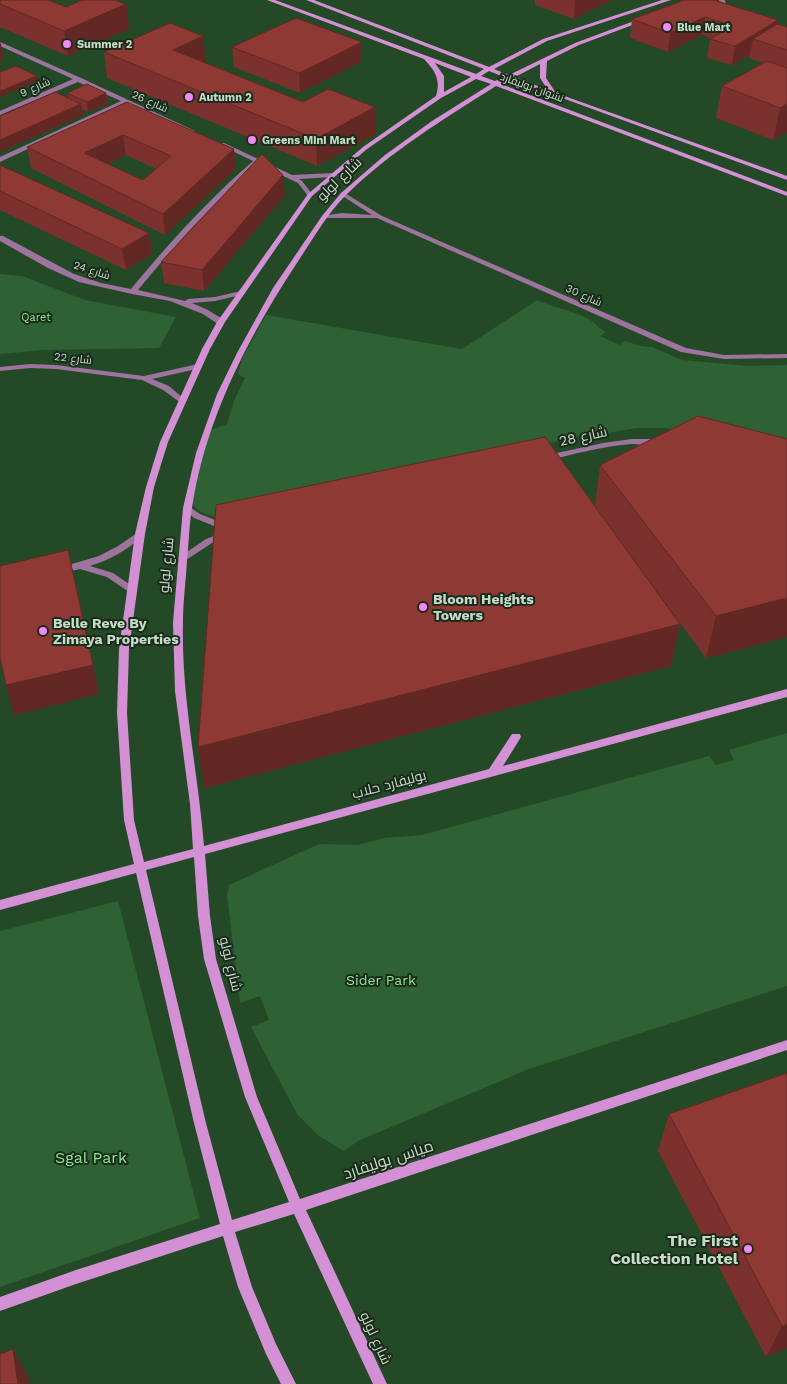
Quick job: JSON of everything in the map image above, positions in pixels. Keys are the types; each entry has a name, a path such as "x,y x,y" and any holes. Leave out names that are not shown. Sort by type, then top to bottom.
{"street":[{"name":"نشوان بوليفارد","path":"270,0 420,54 787,194"},
{"name":"نشوان بوليفارد","path":"309,0 559,96 787,178"},
{"name":"شارع لولو","path":"288,1384 245,1287 228,1230 200,1123 130,820 122,713 124,649 140,534 150,487 164,442 198,366 221,322 310,195 365,148 439,97 476,76 545,40 656,2 668,0"},
{"path":"717,11 733,16 723,6 722,0"},
{"name":"شارع لولو","path":"380,1384 297,1206 251,1097 210,959 204,916 195,804 180,690 178,622 187,508 200,453 221,394 241,353 277,288 324,217 343,194 387,156 434,122 495,84 610,31 653,16"},
{"name":"شارع 26","path":"0,44 196,132"},
{"path":"420,54 433,64 441,74 443,86 439,97"},
{"path":"544,60 541,68 542,78 548,87 559,96"},
{"name":"شارع 9","path":"0,113 79,79"},
{"path":"0,160 126,101"},
{"path":"214,140 300,182 310,195"},
{"path":"132,292 202,212 231,182 258,160"},
{"path":"291,177 334,175"},
{"name":"شارع 30","path":"343,194 380,218 684,350 724,357 787,356"},
{"name":"شارع 30","path":"324,217 352,215 380,218"},
{"name":"شارع 24","path":"0,238 81,279 132,292 185,301 214,299 242,292"},
{"name":"شارع 24","path":"185,301 205,310 221,322"},
{"name":"شارع 22","path":"0,369 56,366 144,378 166,388 182,401"},
{"name":"شارع 22","path":"144,378 198,366"},
{"name":"شارع 28","path":"539,460 610,443 673,442"},
{"path":"183,558 209,541 240,530 210,522 187,508"},
{"path":"44,574 80,566 114,554 140,534"},
{"path":"80,566 110,575 132,590"},
{"name":"بوليفارد حلاب","path":"0,905 787,693"},
{"path":"492,772 516,737"},
{"name":"مياس بوليفارد","path":"0,1304 76,1277 228,1230 787,1045"}],"green space":[{"name":"Qaret","path":"0,274 22,276 85,300 176,317 159,348 44,350 0,354"},
{"path":"537,300 590,320 606,332 600,336 620,345 625,341 652,347 682,360 749,366 787,365 787,448 703,436 665,428 637,428 602,434 593,433 228,518 205,514 193,505 190,499 211,430 227,424 234,401 245,378 238,374 242,359 266,315 462,349"},
{"name":"Sider Park","path":"787,733 787,986 529,1069 358,1141 344,1151 319,1136 297,1114 251,1027 269,1020 260,996 240,1003 227,895 229,885 319,844 357,845 384,838 422,835 709,756 716,765 734,760 729,750"},
{"name":"Sgal Park","path":"118,901 200,1218 0,1287 0,931"}],"building":[{"path":"0,0 48,0 66,7 82,0 115,0 126,4 64,31 0,4"},
{"path":"685,0 714,0 778,20 735,46 710,39 733,26 705,17 670,33 632,19"},
{"path":"296,18 362,42 299,73 232,47"},
{"path":"170,23 203,36 173,50 303,102 328,89 375,107 316,139 104,52"},
{"path":"777,24 787,27 787,50 753,39"},
{"path":"767,61 787,68 787,104 780,108 722,86"},
{"path":"16,66 37,76 0,91 0,72"},
{"path":"87,84 106,93 87,102 67,93"},
{"path":"55,92 81,104 0,140 0,116"},
{"path":"127,102 234,149 163,214 27,147","holes":["123,135 171,156 143,180 84,153"]},
{"path":"262,154 283,175 202,270 161,262"},
{"path":"0,165 149,233 122,249 0,191"},
{"path":"698,416 787,439 787,598 716,616 600,465"},
{"name":"Bloom Heights Towers","path":"545,437 680,624 198,747 216,505"},
{"name":"Belle Reve By Zimaya Properties","path":"68,550 93,665 6,685 0,658 0,566"},
{"name":"The First Collection Hotel","path":"787,1073 787,1324 782,1326 669,1114"},
{"path":"13,1349 18,1384 0,1384 0,1354"}],"place":[{"name":"Blue Mart","path":"667,27"},
{"name":"Summer 2","path":"67,44"},
{"name":"Autumn 2","path":"189,97"},
{"name":"Greens Mini Mart","path":"252,140"},
{"name":"Bloom Heights Towers","path":"423,607"},
{"name":"Belle Reve By Zimaya Properties","path":"43,631"},
{"name":"The First Collection Hotel","path":"748,1249"}]}
